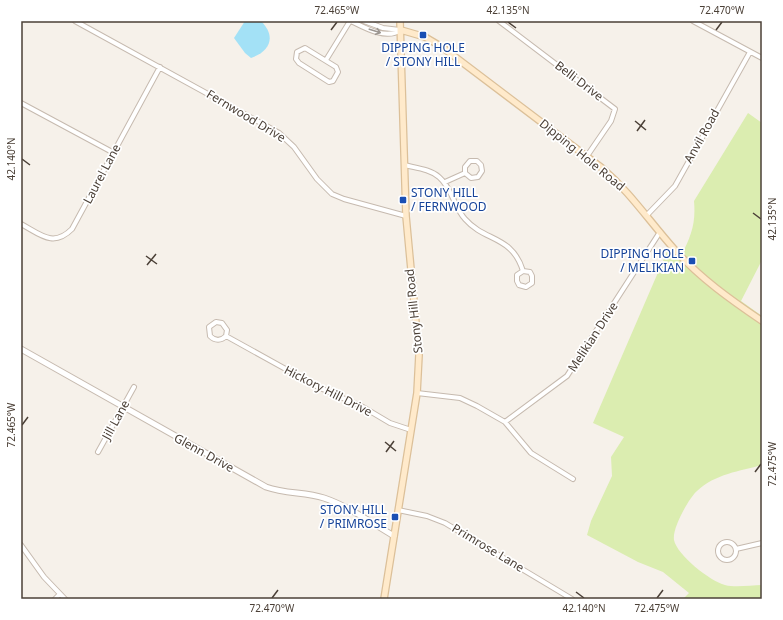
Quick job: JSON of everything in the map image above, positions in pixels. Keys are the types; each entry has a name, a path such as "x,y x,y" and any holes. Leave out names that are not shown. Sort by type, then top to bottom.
{"main road":[{"name":"Stony Hill Road","path":"384,599 417,393 419,355 406,216 400,21"},
{"name":"Dipping Hole Road","path":"401,30 425,37 442,47 587,156 626,189 675,250 709,283 762,321"}],"street":[{"name":"Fernwood Drive","path":"75,21 279,134 294,147 317,179 332,194 344,200 406,216"},
{"path":"326,60 350,21 385,34 392,34 401,30"},
{"path":"364,21 383,28 401,30"},
{"name":"Belli Drive","path":"499,21 615,109 612,121 587,156"},
{"path":"694,21 762,58"},
{"path":"305,48 326,60 336,68 338,72 333,81 329,82 299,63 296,59 297,52 305,48"},
{"name":"Anvil Road","path":"647,215 676,186 750,52"},
{"name":"Laurel Lane","path":"21,224 52,240 62,238 67,234 76,223 160,67"},
{"path":"21,103 114,153"},
{"path":"470,161 476,161 481,165 482,171 478,177 471,178 465,173 465,167 470,161"},
{"path":"404,165 430,171 445,182 466,220 509,246 518,257 523,271"},
{"path":"445,182 465,173"},
{"name":"Melikian Drive","path":"505,422 567,376 660,232"},
{"path":"523,271 530,272 532,276 532,283 526,287 521,286 517,282 517,275 523,271"},
{"name":"Hickory Hill Drive","path":"213,322 222,323 226,327 226,336 221,340 215,340 210,336 209,327 213,322"},
{"name":"Hickory Hill Drive","path":"226,336 325,391 363,407 390,424 411,430"},
{"name":"Glenn Drive","path":"21,349 266,487 279,492 323,498 350,510 394,536"},
{"name":"Jill Lane","path":"98,452 134,387"},
{"path":"417,393 469,401 505,422 531,453 574,479"},
{"name":"Primrose Lane","path":"398,510 427,516 445,523 572,599"},
{"path":"725,543 732,544 736,549 735,556 729,560 724,559 719,554 720,547 725,543"},
{"path":"736,549 762,543"},
{"path":"21,545 35,566 65,599"},
{"path":"55,599 60,594"}],"green space":[{"path":"748,113 762,123 762,260 741,301 762,316 762,465 737,471 704,485 690,500 678,521 674,540 681,553 695,567 719,583 734,586 762,585 762,599 683,599 689,593 663,572 638,562 587,535 591,521 612,476 611,457 624,437 593,423 669,247 681,256 692,230 694,201"}],"water":[{"path":"245,21 261,21 269,32 270,37 267,47 258,55 251,58 245,53 234,38"}],"place":[{"name":"DIPPING HOLE / STONY HILL","path":"423,35"},
{"name":"STONY HILL / FERNWOOD","path":"403,200"},
{"name":"DIPPING HOLE / MELIKIAN","path":"692,261"},
{"name":"STONY HILL / PRIMROSE","path":"395,517"}]}
